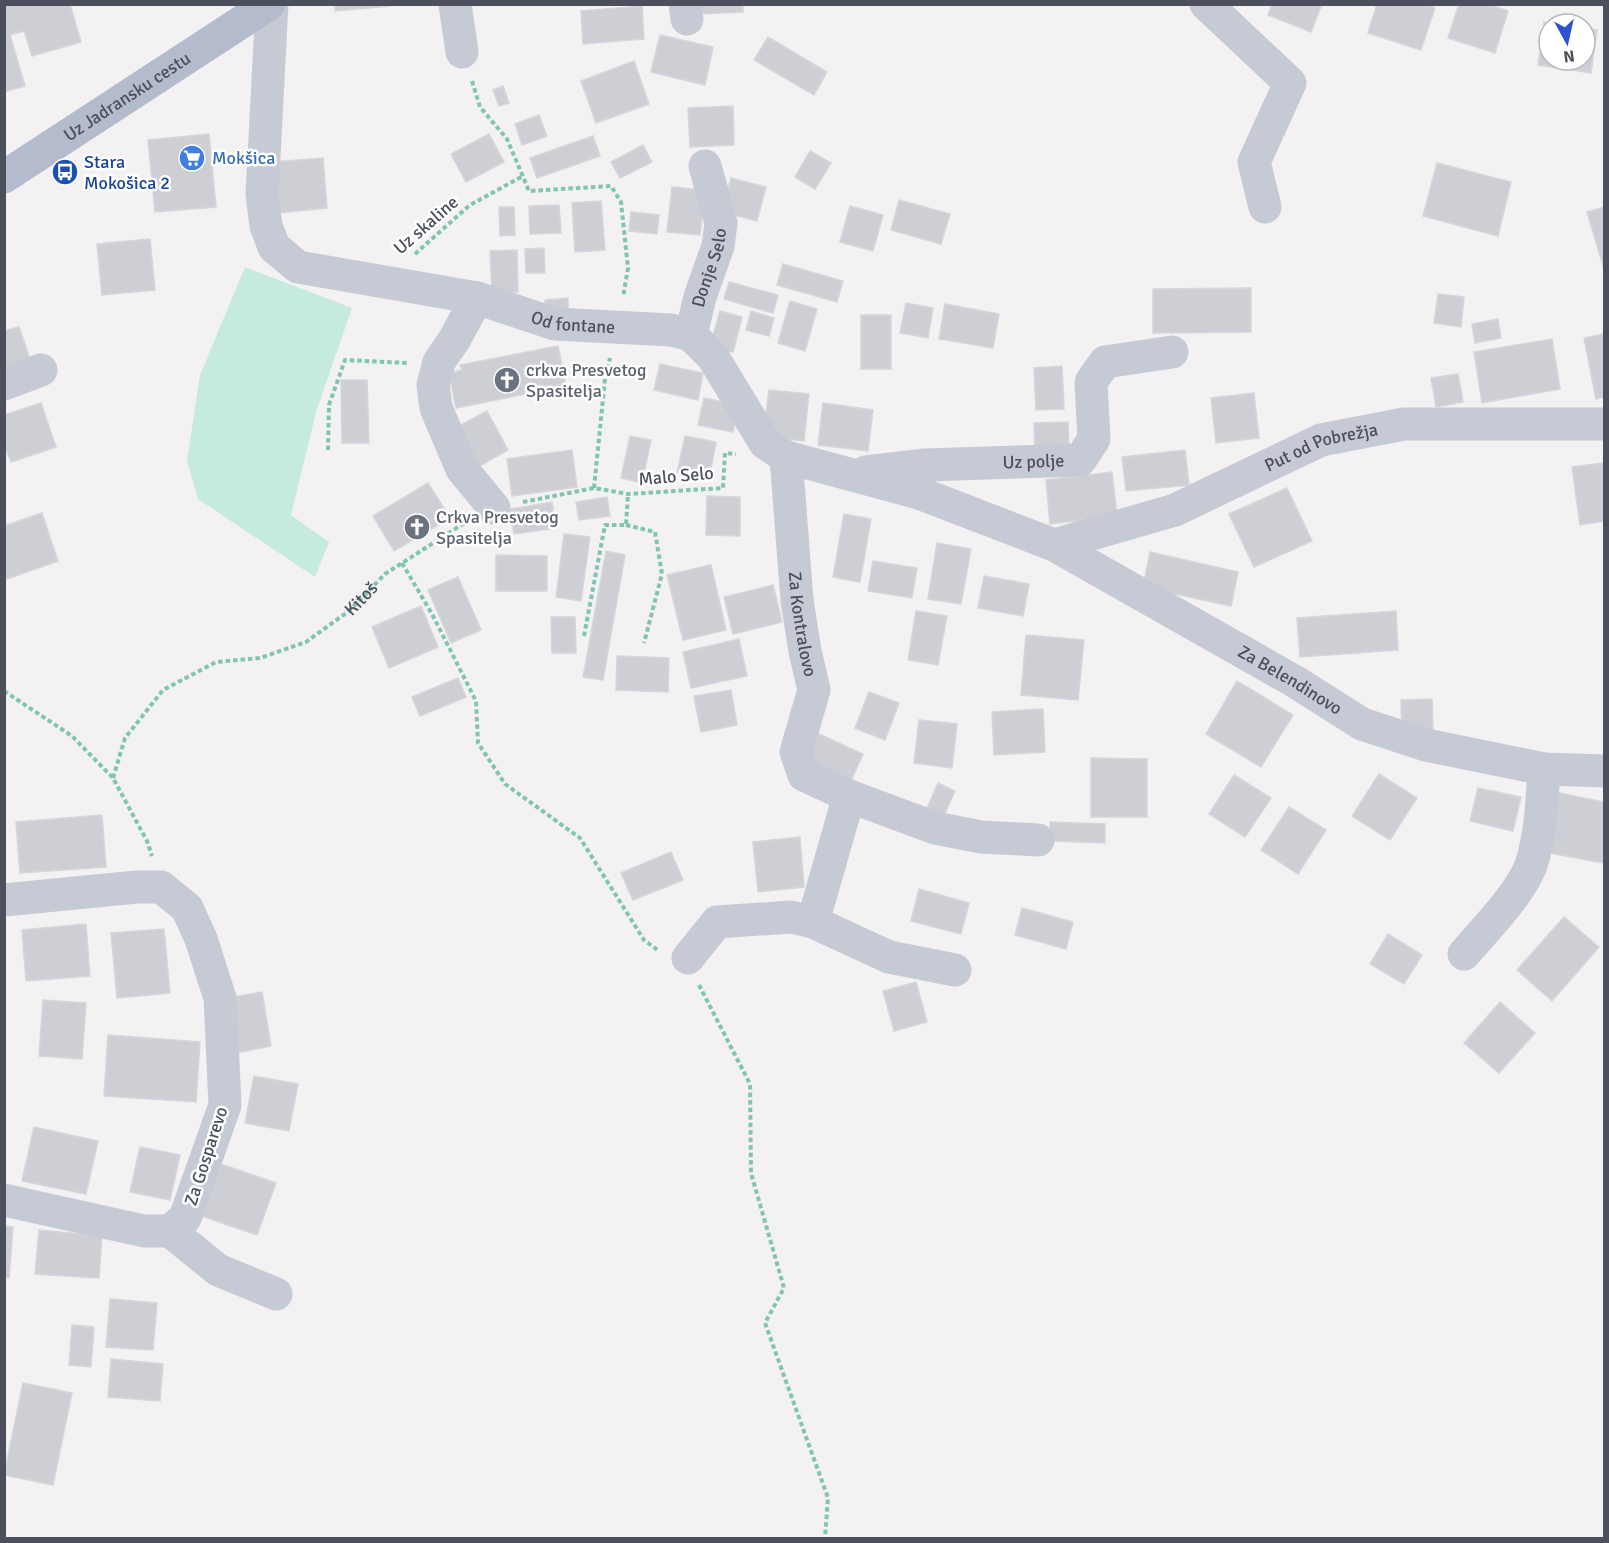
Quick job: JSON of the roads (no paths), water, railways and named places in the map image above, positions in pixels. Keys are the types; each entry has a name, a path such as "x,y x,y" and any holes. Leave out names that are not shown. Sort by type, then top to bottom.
{"main road":[{"name":"Uz Jadransku cestu","path":"4,177 259,8"}],"street":[{"path":"455,4 462,52"},
{"path":"1206,4 1290,83 1254,162 1265,207"},
{"name":"Od fontane","path":"259,8 262,194 266,226 274,247 298,267 477,298 555,324 671,330 690,335"},
{"name":"Donje Selo","path":"690,335 700,297 718,246 721,223 705,166"},
{"path":"477,298 439,362 433,385 436,408 462,469 494,508"},
{"path":"690,335 713,357 775,450 919,493 1054,545"},
{"name":"Uz polje","path":"850,474 925,465 1080,460 1095,439 1091,382 1105,362 1172,352"},
{"path":"4,384 41,370"},
{"name":"Put od Pobrežja","path":"1054,545 1175,510 1321,440 1404,424 1605,424"},
{"name":"Za Kontralovo","path":"775,450 805,651 814,690 796,752 804,774 849,796 935,828 981,837 1038,840"},
{"name":"Za Belendinovo","path":"1054,545 1294,681 1362,724 1426,745 1544,769 1605,771"},
{"path":"1464,954 1515,892 1530,867 1541,822 1544,769"},
{"path":"813,922 849,796"},
{"name":"Za Gosparevo","path":"4,900 137,887 162,887 187,908 201,939 220,998 225,1105 185,1218 170,1231"},
{"path":"683,965 717,922 792,917 813,922 889,957 955,970"},
{"path":"4,1200 144,1231 170,1231 218,1270 276,1294"}],"place":[{"name":"Mokšica","path":"192,158"},
{"name":"Stara Mokošica 2","path":"65,172"},
{"name":"crkva Presvetog Spasitelja","path":"507,380"},
{"name":"Crkva Presvetog Spasitelja","path":"417,527"}]}
